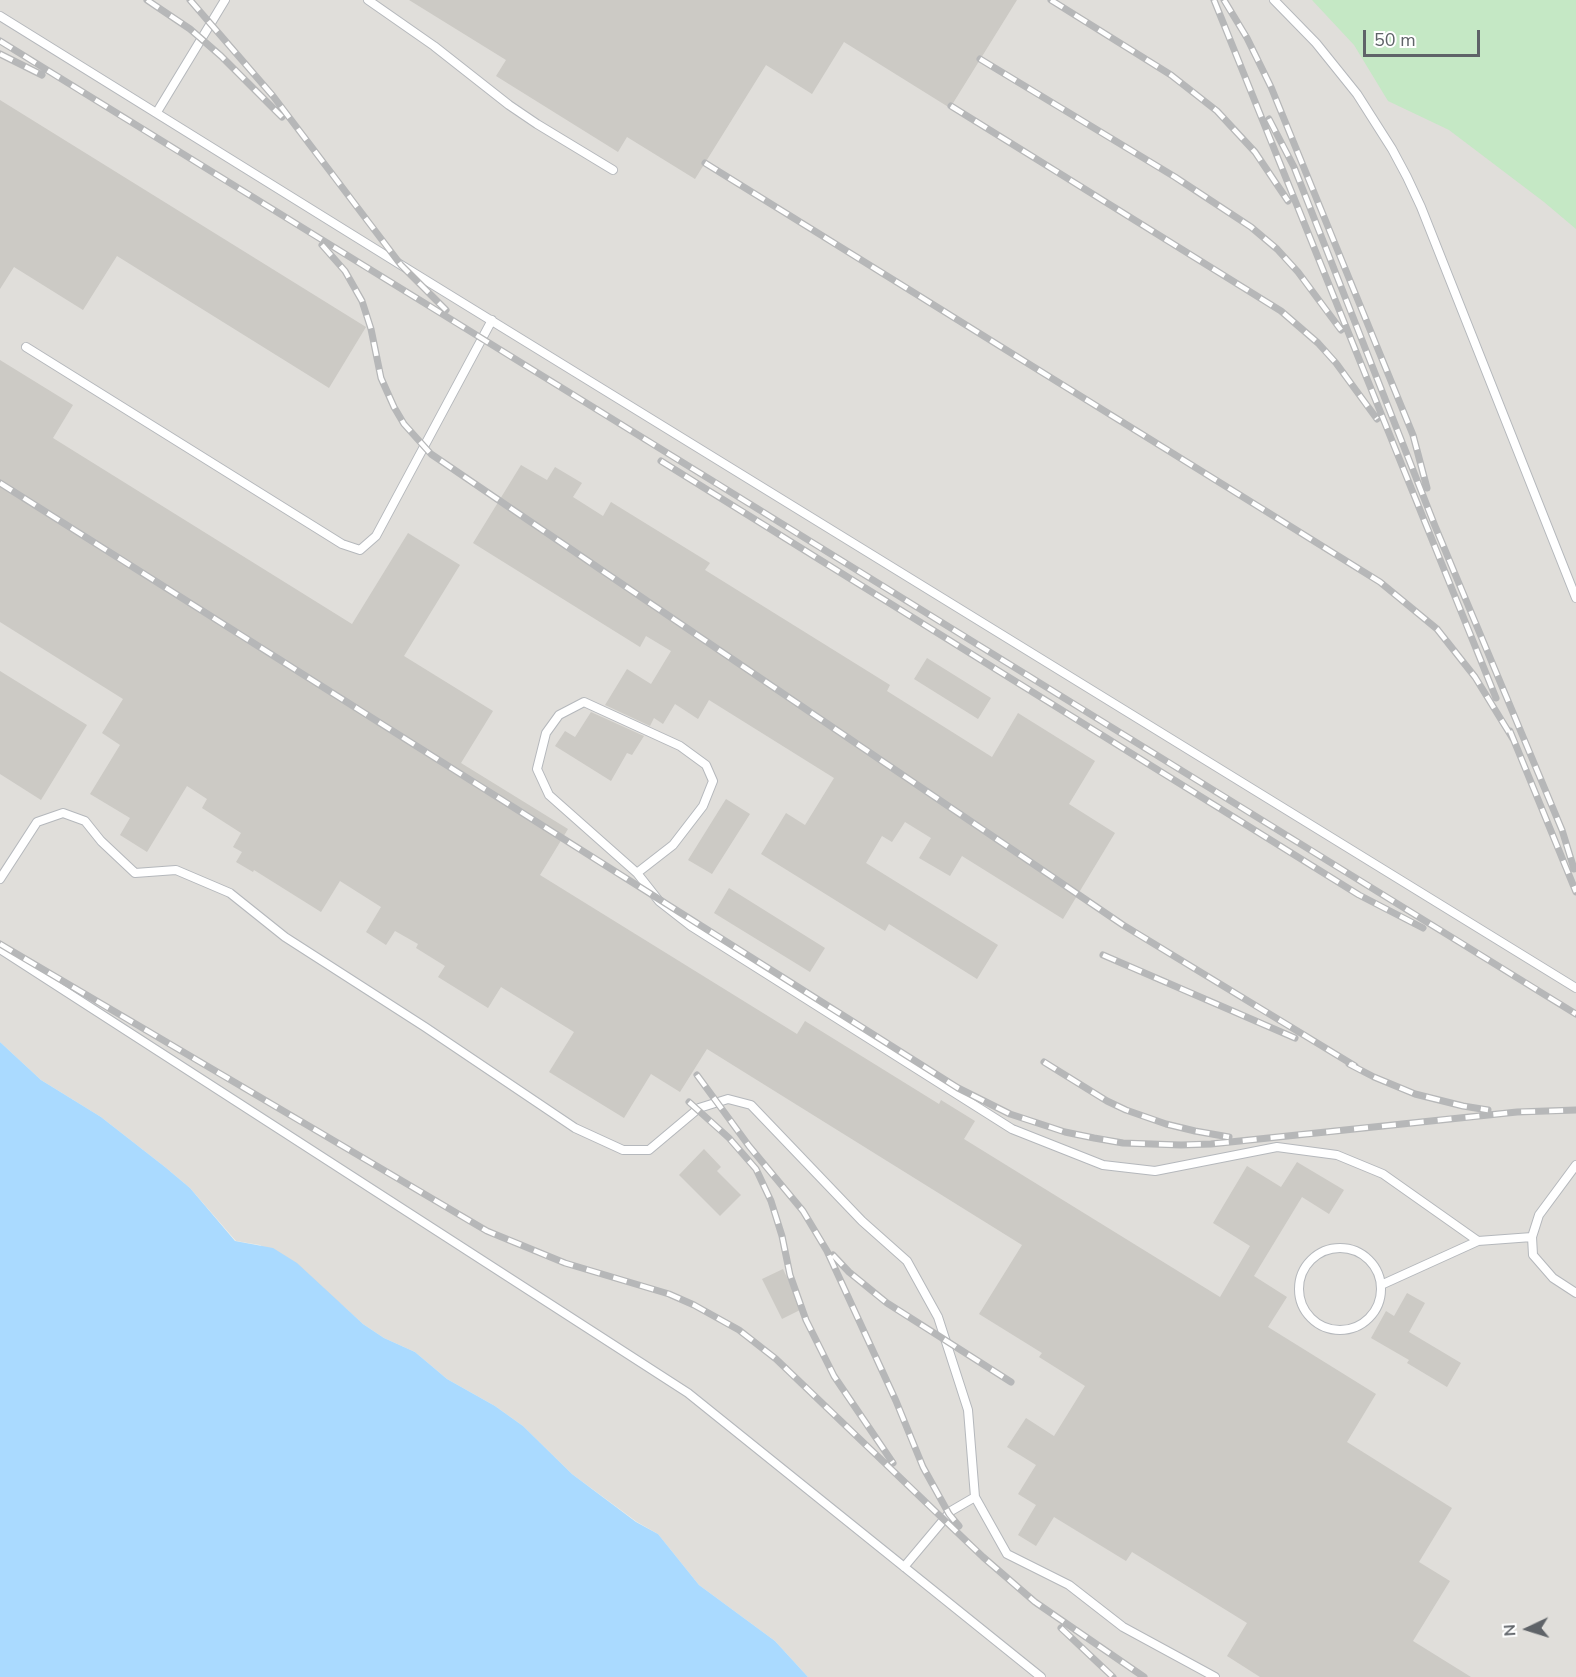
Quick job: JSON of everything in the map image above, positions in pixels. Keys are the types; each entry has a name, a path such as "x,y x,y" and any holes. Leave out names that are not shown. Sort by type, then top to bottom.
{"lane":[{"path":"157,112 225,0"},
{"path":"368,0 434,46 509,105 613,170"},
{"path":"1274,0 1316,43 1357,94 1407,177 1430,229 1576,598"},
{"path":"0,16 1576,988"},
{"path":"26,347 342,544 360,550 376,536 492,320"},
{"path":"637,873 673,845 703,806 713,781 706,765 680,746 584,702 559,715 546,733 537,769 549,795 637,873 659,901 691,926 1012,1129 1103,1165 1155,1171 1277,1147 1336,1155 1383,1174 1478,1241"},
{"path":"0,879 37,822 63,813 85,821 101,841 135,873 176,870 230,893 285,937 425,1027 575,1128 623,1150 649,1150 699,1108 728,1099 751,1105 862,1221 907,1261 938,1317 968,1410 975,1497 1007,1554 1069,1586 1123,1627 1215,1677"},
{"path":"0,949 688,1393 1041,1677"},
{"path":"1576,1164 1539,1215 1532,1237 1533,1255 1553,1278 1576,1293"},
{"path":"1381,1285 1478,1241 1532,1237"},
{"path":"1340,1247 1355,1250 1368,1258 1377,1270 1381,1285 1380,1300 1373,1314 1362,1324 1347,1330 1332,1330 1318,1324 1306,1314 1300,1300 1298,1284 1303,1270 1312,1258 1325,1250 1340,1247"},
{"path":"904,1567 951,1511 975,1497"}],"shaded area":[{"path":"0,0 1576,0 1576,1677 808,1677 775,1641 699,1585 658,1534 637,1522 572,1474 523,1426 495,1406 447,1379 415,1352 384,1338 363,1324 342,1305 260,1245 236,1241 190,1188 101,1117 41,1080 0,1042"}],"green space":[{"path":"1312,0 1576,0 1576,229 1449,130 1388,101 1354,45"}],"water":[{"path":"0,1042 41,1080 101,1117 190,1188 235,1241 273,1248 297,1263 363,1324 384,1338 415,1352 447,1379 495,1406 523,1426 572,1474 636,1522 658,1534 699,1585 775,1641 808,1677 0,1677"}],"building":[{"path":"409,0 1017,0 950,108 844,42 812,94 766,65 695,179 627,137 618,152 496,76 506,60"},
{"path":"0,100 366,327 329,388 117,256 83,310 14,267 0,289"},
{"path":"0,360 73,405 53,438 352,624 408,533 460,565 404,656 493,711 461,763 568,829 540,875 797,1034 805,1021 939,1104 941,1100 975,1121 964,1139 1220,1297 1250,1246 1213,1223 1247,1166 1281,1187 1297,1162 1344,1190 1329,1214 1302,1197 1254,1276 1287,1297 1268,1327 1376,1394 1347,1442 1452,1508 1419,1562 1450,1581 1413,1641 1471,1677 1260,1677 1227,1656 1247,1623 1132,1552 1126,1561 1054,1517 1036,1546 1018,1535 1036,1505 1018,1494 1036,1465 1007,1447 1026,1418 1054,1436 1085,1386 1039,1357 1042,1353 979,1314 1022,1245 707,1049 680,1092 651,1074 624,1118 549,1072 574,1032 501,987 488,1008 438,977 445,966 416,948 418,944 395,931 386,945 366,932 381,907 340,881 321,912 254,870 253,872 236,862 242,852 233,847 241,833 202,808 207,799 187,786 147,852 120,835 130,818 90,794 120,745 102,733 123,699 0,622"},
{"path":"521,465 547,480 555,467 582,483 573,497 603,516 611,502 710,563 705,570 890,685 887,691 992,757 1018,713 1095,761 1069,804 1115,833 1063,919 962,856 950,876 919,858 931,838 905,822 892,842 882,836 866,863 998,945 977,979 889,924 885,931 761,854 786,813 805,825 834,778 709,700 698,719 675,704 663,724 654,718 650,726 605,705 627,669 651,684 671,651 646,636 640,647 473,543"},
{"path":"927,658 991,698 978,719 914,679"},
{"path":"0,671 87,725 41,800 0,774"},
{"path":"591,712 644,736 632,755 627,753 611,781 555,746 565,731 575,737"},
{"path":"726,799 750,814 712,874 688,860"},
{"path":"729,888 825,948 810,972 714,913"},
{"path":"704,1149 721,1167 717,1171 741,1195 720,1216 679,1175"},
{"path":"783,1269 802,1309 782,1319 762,1279"},
{"path":"1407,1293 1425,1303 1409,1332 1461,1363 1447,1387 1407,1363 1409,1360 1371,1338 1386,1311 1394,1316"}],"railway":[{"path":"147,0 190,29 221,56 282,117"},
{"path":"190,0 273,96 401,265 446,310"},
{"path":"1051,0 1171,75 1217,111 1255,152 1288,201"},
{"path":"1214,0 1496,698"},
{"path":"1224,0 1247,38 1271,87 1413,435 1427,488"},
{"path":"0,41 1576,1014"},
{"path":"0,54 42,75"},
{"path":"980,59 1175,177 1251,227 1277,249 1298,272 1341,330"},
{"path":"951,106 1281,311 1318,343 1336,363 1377,419"},
{"path":"1269,119 1294,167 1435,526 1562,830 1574,869"},
{"path":"705,163 1380,582 1437,629 1475,677 1513,739"},
{"path":"322,245 345,271 362,301 371,329 381,378 394,407 404,424 431,454 1123,925 1355,1066"},
{"path":"661,461 1359,895 1423,928"},
{"path":"0,483 958,1088 1010,1114 1065,1132 1094,1138 1123,1143 1181,1145 1211,1144 1517,1112 1576,1110"},
{"path":"1510,731 1576,892"},
{"path":"0,944 487,1231 565,1263 669,1294 739,1330 776,1359 983,1557 1035,1602 1144,1677"},
{"path":"1103,955 1295,1038"},
{"path":"1044,1062 1107,1101 1126,1110 1166,1124 1229,1137"},
{"path":"1349,1064 1415,1094 1488,1110"},
{"path":"697,1075 749,1146 803,1211 827,1251 896,1401 923,1467 949,1514 959,1526"},
{"path":"689,1102 729,1138 756,1169 771,1201 782,1236 790,1275 806,1320 834,1376 893,1463"},
{"path":"833,1255 849,1272 887,1303 1011,1382"},
{"path":"1061,1628 1113,1677"}]}
